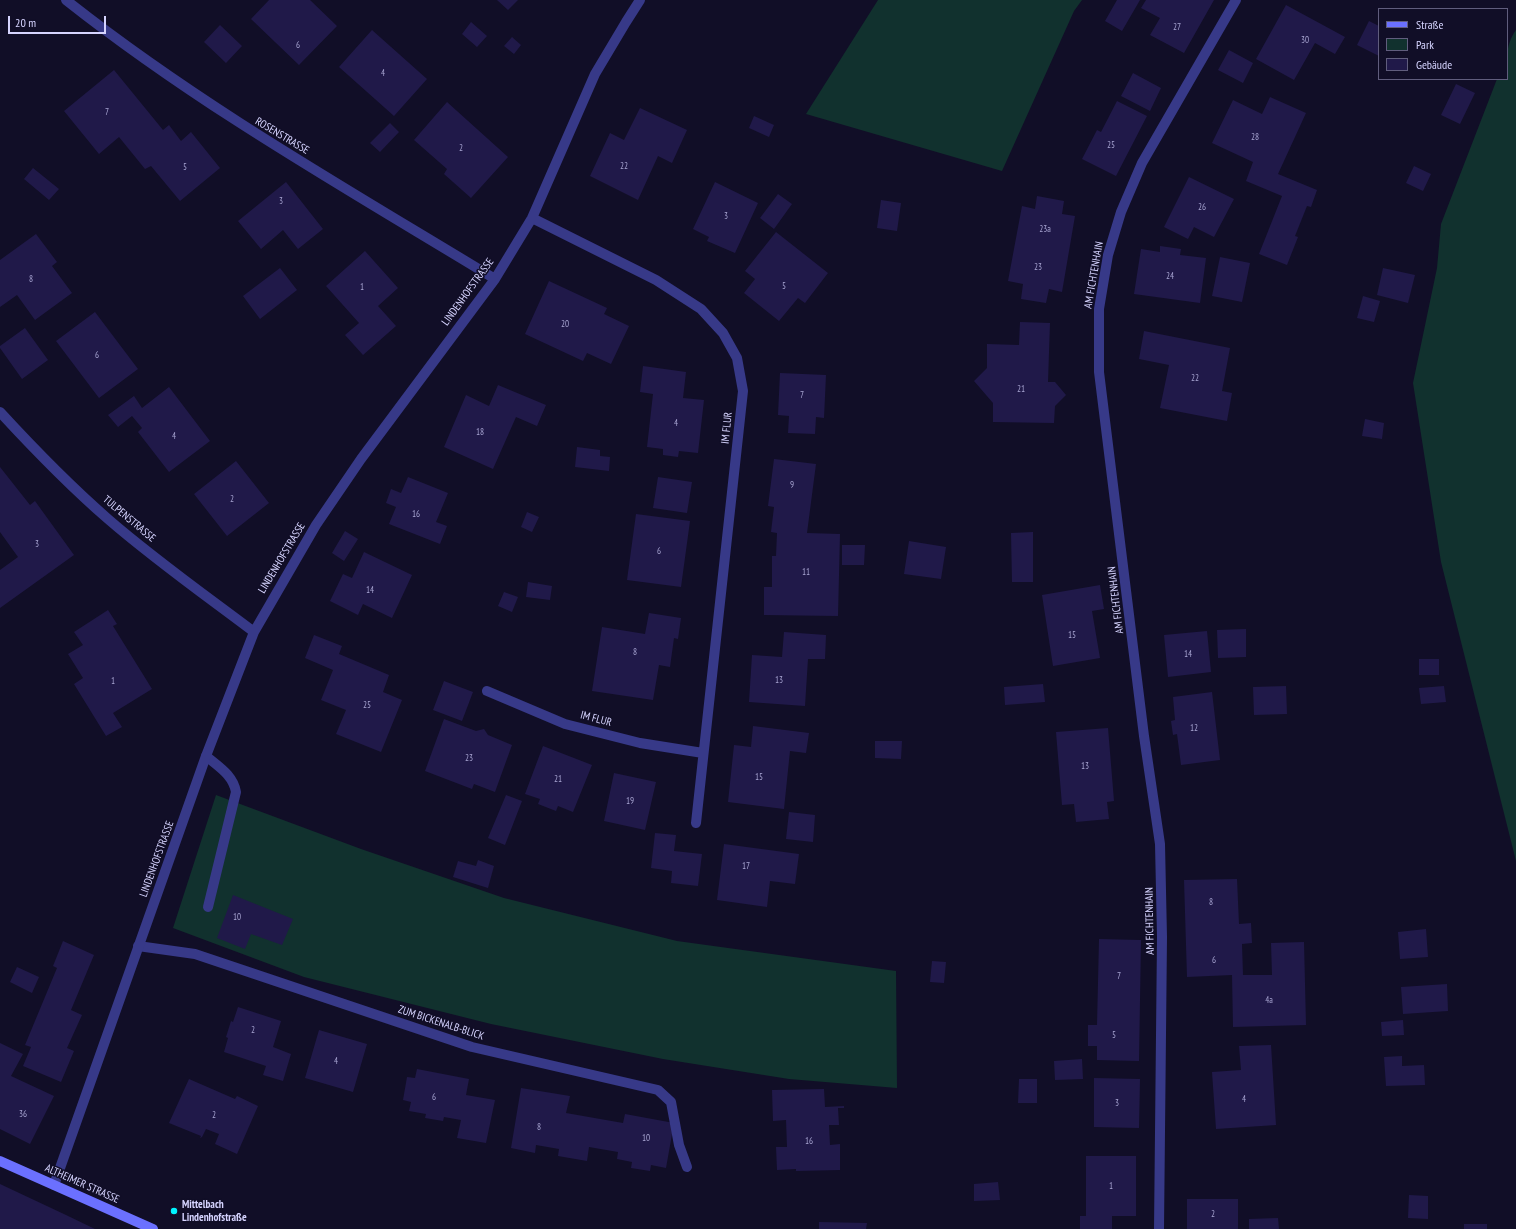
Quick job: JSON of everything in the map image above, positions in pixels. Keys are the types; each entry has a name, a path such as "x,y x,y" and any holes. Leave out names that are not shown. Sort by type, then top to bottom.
{"main road":[{"name":"ALTHEIMER STRASSE","path":"0,1161 152,1229"}],"street":[{"name":"ROSENSTRASSE","path":"66,0 108,33 243,127 495,279"},
{"name":"LINDENHOFSTRASSE","path":"54,1185 206,756 254,632 316,525 361,459 495,279 532,218 595,74 640,0"},
{"name":"AM FICHTENHAIN","path":"1158,1229 1162,937 1160,844 1144,736 1099,372 1099,309 1108,255 1121,212 1142,163 1236,0"},
{"name":"IM FLUR","path":"532,218 656,280 701,309 723,333 737,358 743,391 696,823"},
{"name":"TULPENSTRASSE","path":"0,412 42,458 108,519 160,562 254,632"},
{"name":"IM FLUR","path":"487,691 564,724 640,743 703,753"},
{"path":"206,756 228,774 234,784 236,792 208,907"},
{"name":"ZUM BICKENALB-BLICK","path":"138,946 195,954 472,1047 658,1090 671,1102 679,1146 687,1167"}],"green space":[{"path":"878,0 1082,0 1074,11 1002,171 806,114"},
{"path":"1516,30 1516,861 1441,562 1413,383 1437,268 1441,224 1497,80 1508,80 1508,47"},
{"path":"216,795 361,849 504,898 677,941 896,971 897,1088 789,1079 663,1059 491,1024 304,977 173,928"}],"building":[{"path":"269,0 310,0 337,26 299,65 251,19"},
{"path":"497,0 518,0 508,10"},
{"path":"1117,0 1140,0 1122,31 1105,21"},
{"path":"1146,0 1214,0 1184,53 1150,35 1160,18 1141,8"},
{"path":"1286,5 1345,37 1335,54 1315,43 1294,80 1256,59"},
{"path":"1369,21 1378,26 1378,56 1357,45"},
{"path":"471,22 487,36 477,47 462,34"},
{"path":"220,25 242,46 226,63 204,42"},
{"path":"372,30 427,79 394,116 339,67"},
{"path":"512,37 521,45 514,54 504,46"},
{"path":"1229,50 1253,63 1243,83 1218,70"},
{"path":"114,70 163,130 169,125 181,141 191,132 220,168 180,201 151,166 145,169 119,137 99,154 64,111"},
{"path":"1133,73 1161,88 1150,111 1121,96"},
{"path":"1456,84 1475,93 1460,124 1441,115"},
{"path":"1270,97 1306,113 1278,174 1317,190 1311,207 1307,206 1295,236 1298,237 1287,265 1259,254 1282,196 1246,181 1253,162 1212,143 1233,100 1262,114"},
{"path":"1117,101 1147,116 1116,176 1082,159 1097,130 1101,132"},
{"path":"447,102 508,157 471,198 444,174 447,169 414,140"},
{"path":"640,108 687,130 672,163 658,156 638,200 590,176 610,133 624,140"},
{"path":"754,116 774,125 769,137 749,128"},
{"path":"390,123 399,132 380,152 370,143"},
{"path":"1414,166 1431,174 1423,191 1406,183"},
{"path":"33,168 59,189 49,200 24,179"},
{"path":"1189,177 1234,199 1214,237 1194,227 1188,239 1164,227"},
{"path":"286,182 323,229 298,249 283,230 261,249 238,221"},
{"path":"715,182 758,203 735,253 707,241 709,237 693,229"},
{"path":"778,194 792,204 774,229 760,218"},
{"path":"1037,196 1064,201 1062,214 1075,216 1062,292 1049,289 1046,303 1021,299 1023,284 1008,281 1022,206 1035,209"},
{"path":"881,200 901,203 897,231 877,228"},
{"path":"776,232 828,273 805,303 798,298 779,321 744,293 755,279 745,271"},
{"path":"36,234 57,262 52,266 72,293 35,320 17,295 0,307 0,260"},
{"path":"1160,246 1181,249 1180,255 1206,258 1200,303 1134,294 1141,249 1160,252"},
{"path":"365,251 398,288 378,306 396,326 363,355 345,335 359,323 326,286"},
{"path":"1220,257 1250,263 1242,302 1212,296"},
{"path":"280,268 297,290 260,319 243,296"},
{"path":"1383,268 1415,275 1408,303 1377,295"},
{"path":"549,281 607,308 604,314 629,326 611,364 587,353 583,361 525,334"},
{"path":"1363,296 1380,301 1374,322 1357,318"},
{"path":"95,312 138,369 99,398 56,341"},
{"path":"1020,322 1050,323 1048,382 1055,382 1066,395 1055,406 1054,423 993,422 993,403 974,381 987,368 987,344 1019,345"},
{"path":"25,328 48,360 22,379 0,346"},
{"path":"1144,331 1230,348 1222,391 1232,393 1227,421 1160,408 1169,365 1139,359"},
{"path":"643,366 686,372 683,398 704,400 698,453 679,451 678,457 663,455 663,449 647,447 653,394 640,392"},
{"path":"780,373 826,375 824,418 816,417 815,434 788,433 789,416 778,415"},
{"path":"498,385 546,405 537,426 516,417 493,469 444,447 466,395 489,406"},
{"path":"169,387 210,441 169,472 138,432 142,428 132,416 118,427 108,415 134,396 142,408"},
{"path":"1365,419 1384,423 1382,439 1362,436"},
{"path":"577,447 600,450 600,456 610,457 609,471 575,467"},
{"path":"774,459 816,464 807,533 840,534 838,616 764,615 764,587 772,587 772,556 776,556 777,533 771,532 774,507 768,506"},
{"path":"236,461 269,503 227,536 194,494"},
{"path":"0,467 30,505 35,501 74,555 0,608 0,570 18,557 0,532"},
{"path":"408,477 448,493 436,522 447,526 440,544 389,524 396,507 386,503 391,489 401,493"},
{"path":"658,477 692,482 687,513 653,508"},
{"path":"527,512 539,517 532,532 521,527"},
{"path":"636,514 690,521 681,587 627,580"},
{"path":"345,531 358,539 344,561 332,553"},
{"path":"1033,532 1033,582 1012,582 1011,533"},
{"path":"909,541 946,547 941,579 904,574"},
{"path":"842,545 865,545 864,565 842,565"},
{"path":"364,552 412,575 392,618 363,604 358,615 330,601 343,574 352,578"},
{"path":"528,582 552,586 550,600 526,597"},
{"path":"1100,585 1104,609 1092,611 1100,658 1053,666 1042,595"},
{"path":"504,592 518,597 512,612 498,606"},
{"path":"108,610 117,624 113,626 152,689 113,713 122,727 106,736 74,684 83,678 68,654 83,645 74,632"},
{"path":"649,613 681,618 678,639 674,638 670,667 659,665 653,700 592,691 602,627 645,634"},
{"path":"1246,629 1246,657 1218,658 1217,630"},
{"path":"1207,631 1211,672 1168,677 1164,635"},
{"path":"784,632 826,635 825,659 808,659 805,706 749,702 752,655 782,657"},
{"path":"314,635 342,646 339,654 389,675 383,692 402,700 381,752 336,734 346,710 321,700 333,670 305,658"},
{"path":"1419,659 1439,659 1439,675 1419,675"},
{"path":"444,681 473,692 462,721 433,710"},
{"path":"1043,684 1045,702 1005,705 1004,687"},
{"path":"1286,686 1287,714 1254,715 1253,687"},
{"path":"1444,686 1446,702 1421,704 1419,688"},
{"path":"1212,692 1220,760 1181,765 1177,734 1173,735 1171,721 1175,720 1173,697"},
{"path":"444,719 476,731 484,729 488,735 512,745 495,792 474,784 472,789 425,771"},
{"path":"753,726 809,733 806,753 790,751 784,809 728,802 734,745 751,747"},
{"path":"1108,728 1114,801 1107,802 1109,819 1076,822 1074,804 1062,805 1056,732"},
{"path":"875,741 902,741 901,759 875,758"},
{"path":"543,746 592,765 573,812 558,806 556,811 538,804 540,799 525,794"},
{"path":"614,773 656,782 645,830 604,821"},
{"path":"506,795 522,801 505,845 488,838"},
{"path":"789,812 815,815 813,842 786,839"},
{"path":"655,833 676,835 674,851 702,854 698,886 671,883 672,871 651,868"},
{"path":"724,844 799,854 795,884 770,881 767,907 717,900"},
{"path":"478,860 494,866 488,888 453,877 458,861 476,866"},
{"path":"1237,879 1239,924 1251,923 1252,943 1242,944 1243,975 1272,975 1271,943 1304,942 1306,1025 1233,1027 1232,975 1187,977 1184,880"},
{"path":"233,895 293,919 282,945 251,934 245,949 217,938"},
{"path":"1426,929 1428,957 1400,959 1398,932"},
{"path":"1099,939 1141,940 1139,1061 1097,1060 1097,1046 1088,1046 1088,1025 1097,1025"},
{"path":"63,941 94,955 71,1010 82,1015 67,1048 74,1051 61,1082 23,1066 31,1047 25,1045 57,968 53,966"},
{"path":"932,961 946,962 944,983 930,982"},
{"path":"17,967 39,977 32,993 10,982"},
{"path":"1447,984 1448,1011 1403,1014 1401,987"},
{"path":"238,1007 281,1021 273,1047 291,1054 283,1081 263,1075 266,1066 224,1052 228,1038 226,1037 231,1021 233,1022"},
{"path":"1403,1020 1404,1035 1382,1036 1381,1022"},
{"path":"319,1030 367,1044 353,1092 305,1078"},
{"path":"0,1043 23,1054 11,1076 54,1096 30,1144 0,1129"},
{"path":"1271,1045 1276,1125 1216,1129 1212,1072 1241,1070 1239,1046"},
{"path":"1402,1056 1402,1066 1424,1065 1425,1085 1386,1086 1384,1057"},
{"path":"1082,1059 1083,1079 1055,1080 1054,1061"},
{"path":"417,1069 469,1079 466,1095 495,1100 486,1143 457,1138 461,1120 444,1117 443,1121 425,1118 426,1114 409,1111 411,1102 403,1100 407,1077 415,1078"},
{"path":"1094,1078 1140,1079 1139,1128 1094,1127"},
{"path":"189,1079 235,1099 237,1096 258,1106 237,1154 215,1144 219,1134 206,1129 200,1138 201,1136 169,1123"},
{"path":"1019,1079 1037,1079 1037,1103 1018,1103"},
{"path":"521,1088 570,1096 566,1113 623,1123 625,1114 674,1123 666,1168 651,1165 650,1171 631,1168 632,1162 617,1159 618,1152 589,1147 587,1161 558,1156 559,1149 536,1145 535,1153 511,1148"},
{"path":"824,1089 825,1107 844,1106 844,1108 838,1108 839,1125 829,1125 830,1145 840,1144 840,1170 777,1170 776,1147 787,1147 786,1120 773,1121 772,1090"},
{"path":"1086,1156 1136,1156 1136,1216 1112,1216 1112,1229 1080,1229 1080,1216 1086,1216"},
{"path":"998,1182 1000,1200 974,1201 974,1184"},
{"path":"0,1184 66,1215 95,1229 0,1229"},
{"path":"1409,1195 1428,1196 1428,1219 1408,1218"},
{"path":"1187,1199 1238,1199 1238,1229 1187,1229"},
{"path":"1278,1218 1279,1229 1249,1229 1249,1219"},
{"path":"819,1222 867,1223 866,1229 819,1229"},
{"path":"1464,1224 1487,1224 1487,1229 1464,1229"}],"place":[{"name":"Mittelbach Lindenhofstraße","path":"174,1211"}]}
